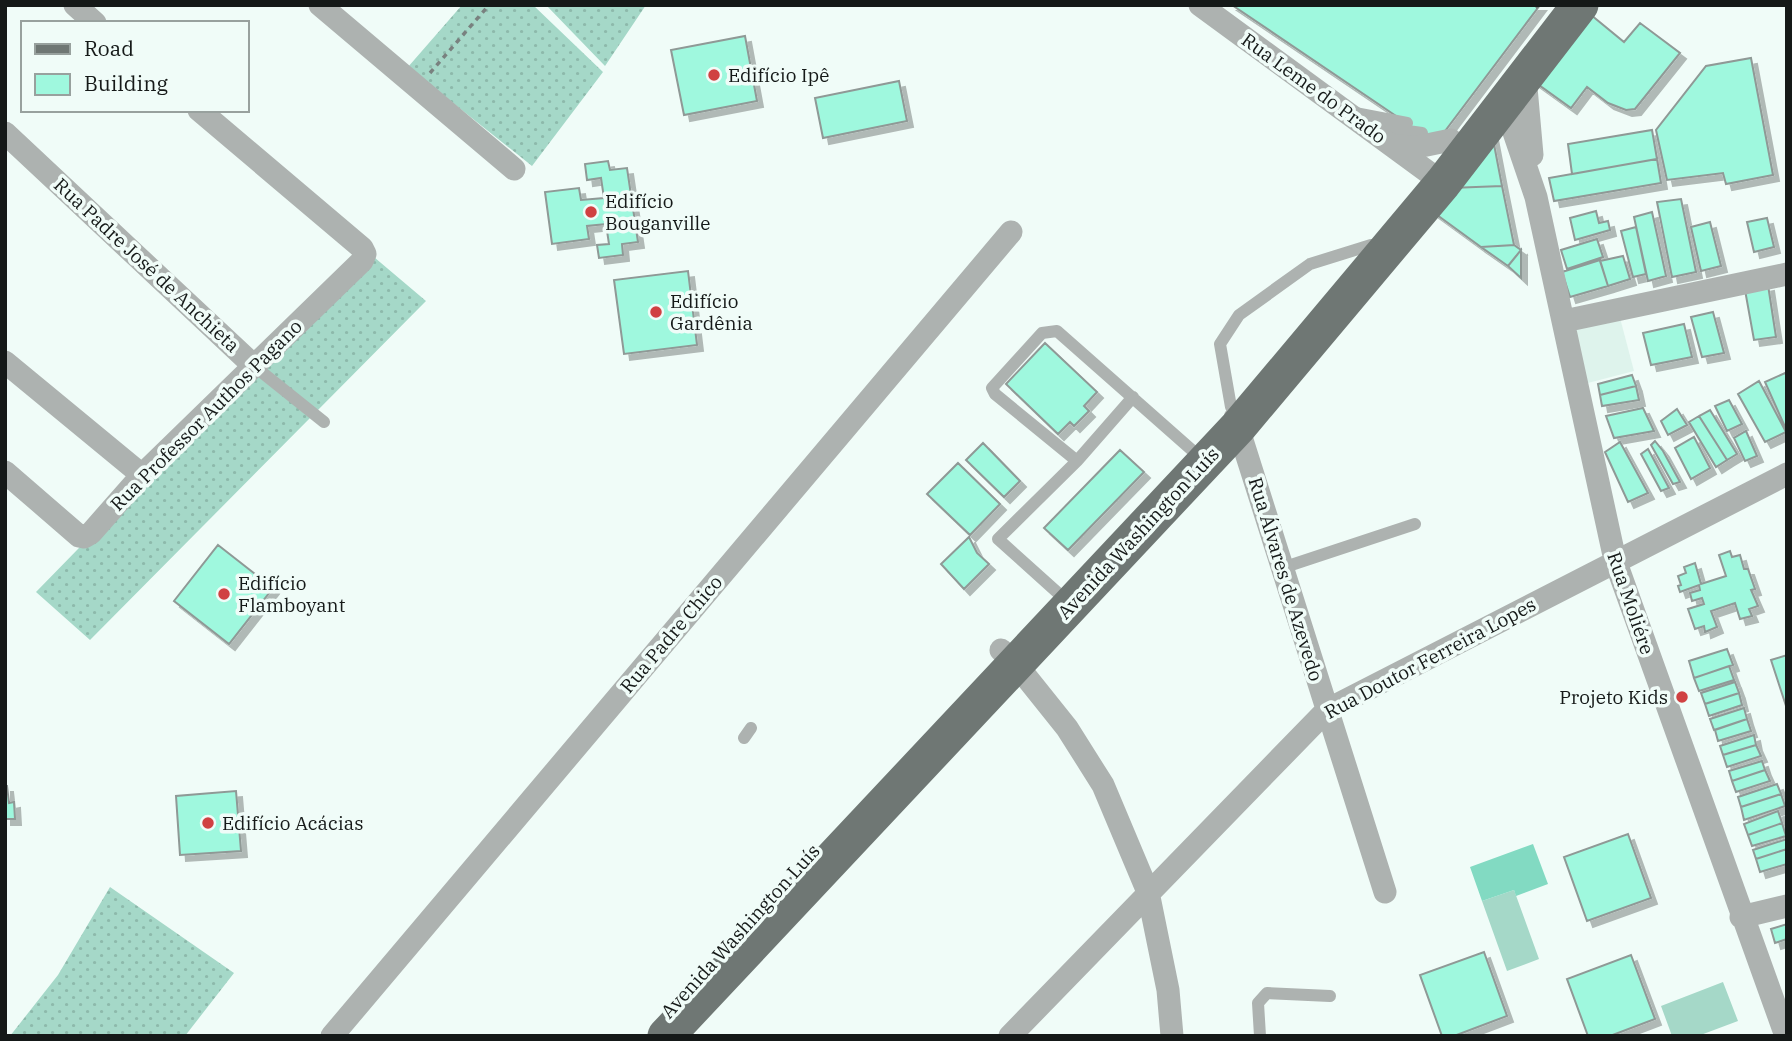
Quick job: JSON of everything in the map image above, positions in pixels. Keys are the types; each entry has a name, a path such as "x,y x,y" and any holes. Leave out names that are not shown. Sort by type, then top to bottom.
{"main road":[{"name":"Avenida Washington Luís","path":"666,1036 1062,597 1235,417 1436,177 1514,90 1580,5"},
{"name":"Avenida Washington Luís","path":"1235,417 1395,216 1436,177 1436,136 1542,6"},
{"name":"Avenida Washington Luís","path":"644,1036 1008,657"}],"street":[{"path":"75,5 93,21"},
{"path":"320,5 514,169"},
{"name":"Rua Leme do Prado","path":"1200,5 1436,177"},
{"name":"Rua Moliére","path":"1514,90 1615,561 1786,1036"},
{"name":"Rua Moliére","path":"1514,90 1536,197"},
{"name":"Rua Professor Authos Pagano","path":"5,472 79,536 84,537 91,533 142,475 362,261 365,254 362,248 201,112"},
{"name":"Rua Padre José de Anchieta","path":"5,132 254,366"},
{"name":"Rua Leme do Prado","path":"1394,146 1417,146 1436,136"},
{"name":"Rua Padre Chico","path":"332,1036 1011,232"},
{"path":"1564,321 1787,274"},
{"path":"5,362 142,475"},
{"name":"Rua Álvares de Azevedo","path":"1235,417 1385,892"},
{"name":"Rua Doutor Ferreira Lopes","path":"1010,1036 1147,892 1327,710 1787,474"},
{"path":"1008,657 1067,728 1103,785 1147,892 1168,990 1172,1036"},
{"path":"1741,917 1787,906"}],"lane":[{"path":"1352,117 1407,123"},
{"path":"1352,117 1436,136"},
{"path":"1235,417 1220,344 1239,315 1310,264 1371,245"},
{"path":"1077,461 995,394 992,388 1042,334 1057,331 1199,456"},
{"name":"Rua Padre José de Anchieta","path":"254,366 324,422"},
{"path":"1062,597 998,539 1077,461 1133,397"},
{"path":"1282,568 1415,524"},
{"path":"1260,1036 1258,1003 1267,993 1330,996"}],"path":[{"path":"417,88 489,5"}],"shaded area":[{"path":"462,5 533,5 603,72 532,166 408,67"},
{"path":"546,5 646,5 605,66"},
{"path":"368,252 426,301 90,640 36,592"},
{"path":"1619,314 1634,371 1584,384 1568,325"},
{"path":"1533,844 1548,884 1516,896 1514,890 1482,901 1470,867"},
{"path":"110,887 234,973 185,1036 10,1036 58,975"},
{"path":"1514,890 1539,959 1507,971 1482,901"},
{"path":"1723,982 1738,1021 1698,1036 1672,1036 1661,1006"}],"building":[{"path":"1232,5 1540,5 1436,143"},
{"path":"1585,10 1624,42 1640,23 1680,53 1635,109 1626,110 1608,103 1587,87 1571,108 1532,80"},
{"name":"Edifício Ipê","path":"745,36 757,101 684,115 671,50"},
{"path":"1751,58 1773,175 1726,184 1723,173 1667,180 1656,130 1706,66"},
{"path":"899,81 907,121 823,138 815,98"},
{"path":"1652,130 1657,159 1572,174 1568,144"},
{"path":"1492,134 1502,186 1450,188"},
{"path":"1657,159 1661,183 1554,201 1549,178"},
{"name":"Edifício Bouganville","path":"608,161 610,170 627,168 638,242 622,244 623,255 599,258 597,245 609,244 606,224 587,226 589,239 552,244 545,192 579,188 581,200 604,198 601,178 587,180 585,164"},
{"path":"1502,186 1514,245 1481,247 1433,212 1450,188"},
{"path":"1681,199 1696,272 1672,277 1657,202"},
{"path":"1596,211 1599,223 1608,221 1610,230 1575,240 1570,218"},
{"path":"1652,212 1666,276 1648,281 1634,217"},
{"path":"1767,218 1774,247 1754,252 1747,222"},
{"path":"1710,222 1721,266 1701,271 1691,227"},
{"path":"1636,227 1646,274 1633,277 1621,231"},
{"path":"1597,239 1603,257 1567,269 1561,250"},
{"path":"1514,245 1521,250 1508,266 1481,247"},
{"path":"1521,250 1521,278 1508,266"},
{"path":"1623,256 1630,279 1608,286 1600,261"},
{"path":"1600,260 1608,286 1570,297 1562,272"},
{"name":"Edifício Gardênia","path":"688,271 697,345 624,354 614,280"},
{"path":"1768,285 1776,337 1754,340 1745,290"},
{"path":"1713,312 1724,353 1702,357 1691,317"},
{"path":"1684,324 1692,357 1651,365 1643,333"},
{"path":"1045,343 1097,392 1084,406 1089,411 1074,426 1070,422 1058,434 1006,384"},
{"path":"1785,373 1787,376 1786,429 1765,382"},
{"path":"1632,375 1636,386 1600,395 1598,384"},
{"path":"1759,381 1786,432 1765,442 1738,394"},
{"path":"1636,386 1639,400 1602,406 1600,395"},
{"path":"1729,400 1742,424 1727,431 1715,406"},
{"path":"1643,408 1654,431 1614,438 1606,416"},
{"path":"1677,409 1687,425 1668,435 1661,421"},
{"path":"1710,410 1737,454 1727,460 1699,416"},
{"path":"1699,416 1727,460 1716,467 1689,422"},
{"path":"1746,431 1757,456 1745,461 1734,438"},
{"path":"1694,437 1710,468 1691,479 1675,448"},
{"path":"1655,441 1680,482 1673,484 1651,445"},
{"path":"1620,442 1648,493 1628,502 1605,452"},
{"path":"983,443 1020,481 1004,497 966,460"},
{"path":"1648,449 1669,488 1661,491 1641,454"},
{"path":"1120,450 1144,472 1068,550 1044,528"},
{"path":"958,463 1000,504 970,535 927,494"},
{"path":"969,537 977,553 989,564 964,589 941,564"},
{"name":"Edifício Flamboyant","path":"218,545 273,588 229,644 174,601"},
{"path":"1730,551 1732,557 1740,555 1744,569 1748,569 1755,589 1751,590 1758,606 1749,609 1752,616 1740,619 1735,603 1711,611 1717,627 1705,632 1704,626 1695,629 1688,609 1704,604 1702,598 1692,601 1690,593 1700,590 1699,585 1680,592 1678,576 1686,573 1684,567 1695,563 1701,584 1726,576 1719,555"},
{"path":"1727,649 1733,665 1694,678 1689,661"},
{"path":"1787,655 1787,709 1771,660"},
{"path":"1729,666 1734,680 1699,691 1694,678"},
{"path":"1735,682 1739,693 1705,704 1701,693"},
{"path":"1739,693 1742,705 1709,716 1705,704"},
{"path":"1744,708 1747,719 1714,730 1710,719"},
{"path":"1747,719 1751,731 1718,741 1715,730"},
{"path":"1754,735 1756,745 1723,755 1720,746"},
{"path":"1756,745 1761,756 1727,767 1723,755"},
{"path":"1762,761 1765,770 1732,781 1729,771"},
{"path":"1765,770 1770,781 1736,792 1732,781"},
{"path":"1777,784 1781,794 1741,807 1738,797"},
{"path":"5,786 9,803 14,802 15,819 5,819"},
{"name":"Edifício Acácias","path":"236,791 241,851 180,855 176,796"},
{"path":"1781,794 1785,806 1744,820 1741,807"},
{"path":"1778,811 1782,823 1748,835 1744,824"},
{"path":"1782,823 1786,836 1752,846 1748,835"},
{"path":"1628,834 1651,898 1587,921 1564,857"},
{"path":"1787,839 1787,849 1756,859 1753,850"},
{"path":"1787,849 1787,864 1760,872 1756,859"},
{"path":"1787,924 1787,939 1775,943 1771,929"},
{"path":"1484,952 1507,1016 1454,1036 1442,1036 1420,975"},
{"path":"1631,955 1655,1019 1610,1036 1588,1036 1567,979"}],"place":[{"name":"Edifício Ipê","path":"714,75"},
{"name":"Edifício Bouganville","path":"591,212"},
{"name":"Edifício Gardênia","path":"656,312"},
{"name":"Edifício Flamboyant","path":"224,594"},
{"name":"Projeto Kids","path":"1682,697"},
{"name":"Edifício Acácias","path":"208,823"}]}
